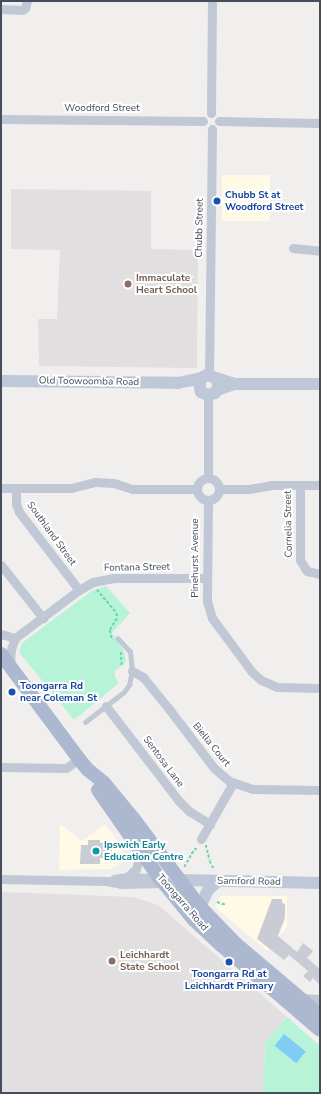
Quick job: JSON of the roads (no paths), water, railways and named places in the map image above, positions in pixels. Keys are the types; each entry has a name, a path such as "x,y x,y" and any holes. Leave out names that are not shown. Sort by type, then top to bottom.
{"main road":[{"name":"Toongarra Road","path":"1,654 83,764 97,789 162,880 194,920 210,935 319,1024"},
{"name":"Toongarra Road","path":"83,764 104,783 200,907 235,943 298,998 319,1024"},
{"name":"Samford Road","path":"162,880 178,880"}],"street":[{"path":"1,9 22,10 25,8 27,1"},
{"path":"211,113 212,1"},
{"path":"211,113 205,116 203,121 205,126 212,129 216,127 219,121"},
{"path":"211,113 217,116 219,121"},
{"name":"Woodford Street","path":"1,119 203,121"},
{"path":"219,121 320,122"},
{"name":"Chubb Street","path":"209,384 212,129"},
{"path":"293,248 320,250"},
{"name":"Old Toowoomba Road","path":"1,381 209,384"},
{"path":"208,478 209,384 320,384"},
{"path":"208,478 217,483 219,489 215,499 208,501 199,496 196,489 199,483 208,478"},
{"path":"1,488 71,488 102,482 114,483 133,489 196,489"},
{"path":"219,489 249,489 272,485 320,485"},
{"name":"Cornelia Street","path":"300,485 300,560 307,571 320,574"},
{"name":"Southland Street","path":"16,488 16,504 19,512 79,590"},
{"name":"Pinehurst Avenue","path":"208,501 207,578 208,607 212,618 256,676 265,683 277,687 320,688"},
{"path":"1,565 43,618"},
{"name":"Fontana Street","path":"15,638 79,590 104,578 207,578"},
{"path":"1,634 15,638 11,649 10,666"},
{"name":"Biella Court","path":"132,671 147,682 216,771 233,783 252,789 320,790"},
{"name":"Sentosa Lane","path":"106,706 178,800 189,811 210,824"},
{"path":"1,767 66,768 83,764"},
{"path":"201,839 233,783"},
{"path":"127,877 136,869 141,851"},
{"path":"200,907 216,875"},
{"name":"Samford Road","path":"178,880 216,875 320,883"},
{"name":"Samford Road","path":"107,881 127,877 162,880"},
{"name":"Samford Road","path":"1,880 107,881 121,884 162,880"},
{"path":"298,998 320,999"}],"lane":[{"path":"85,722 124,692 129,685 132,671 130,652 118,639"}],"water":[{"path":"284,1034 306,1052 296,1063 275,1046"}],"place":[{"name":"Chubb St at Woodford Street","path":"217,201"},
{"name":"Immaculate Heart School","path":"128,284"},
{"name":"Toongarra Rd near Coleman St","path":"12,692"},
{"name":"Ipswich Early Education Centre","path":"96,851"},
{"name":"Leichhardt State School","path":"112,961"},
{"name":"Toongarra Rd at Leichhardt Primary","path":"229,962"}]}
